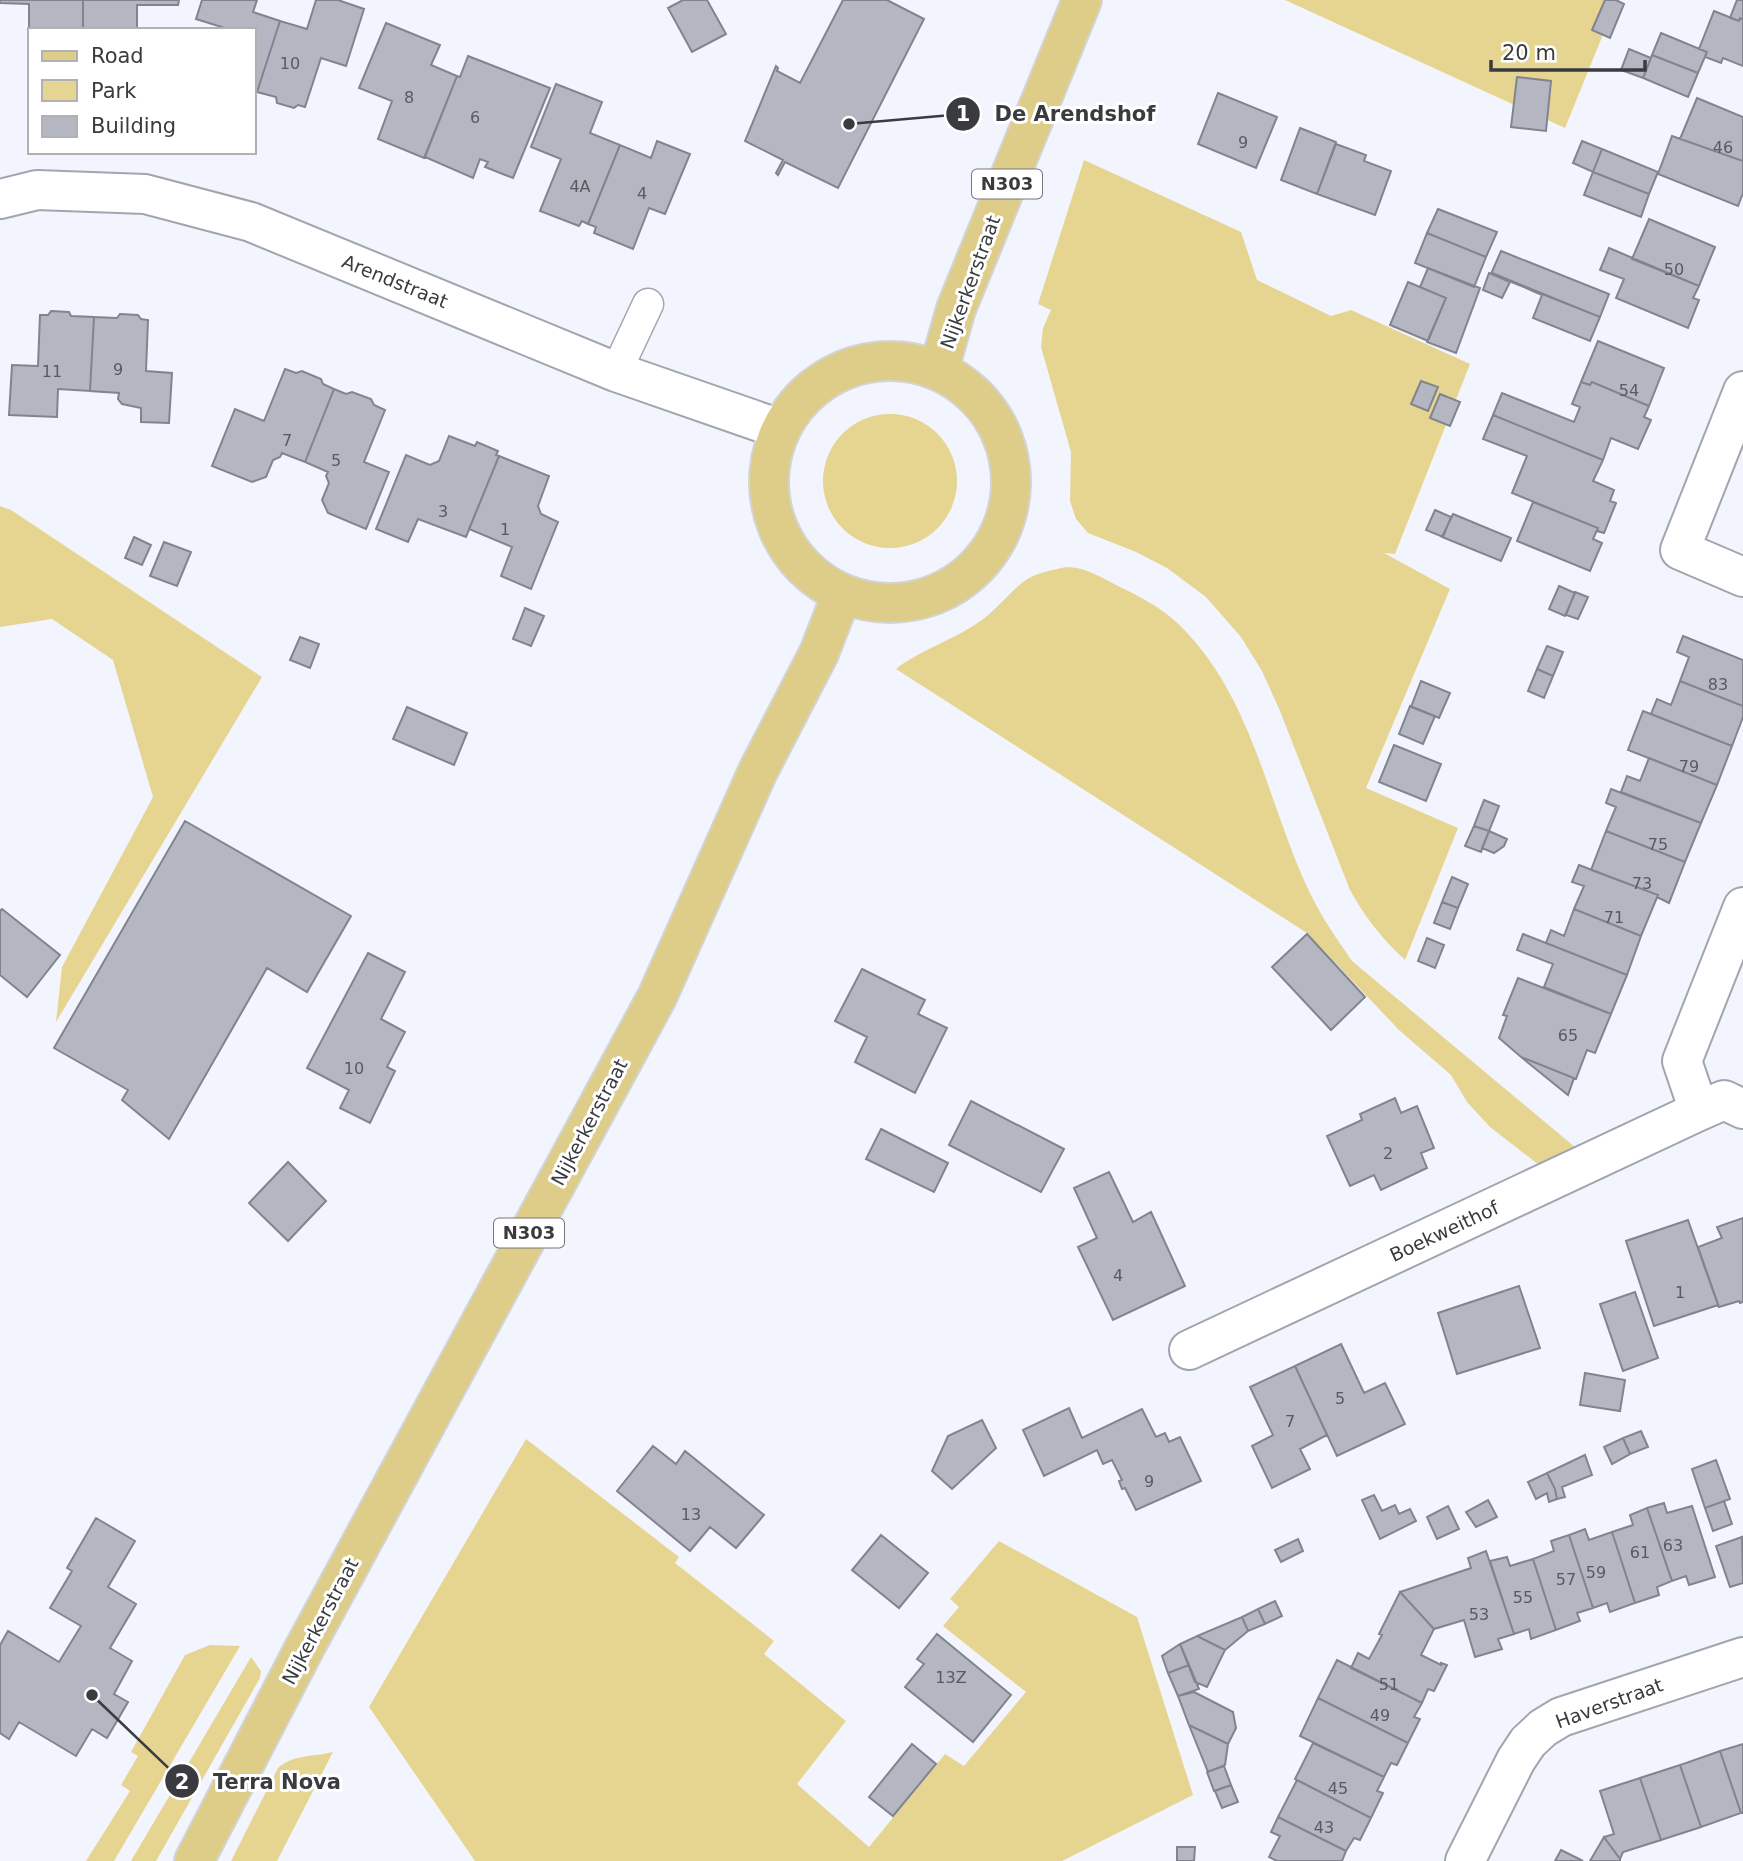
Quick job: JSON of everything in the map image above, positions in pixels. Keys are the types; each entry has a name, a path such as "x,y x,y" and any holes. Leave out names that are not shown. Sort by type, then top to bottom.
{"main road":[{"name":"Nijkerkerstraat","path":"939,369 956,309 1082,0"},
{"path":"903,360 939,369 971,390 995,419 1010,455 1012,493 1002,530 982,562 953,586 929,596 917,600 879,603 842,594 809,573 784,543 771,506 769,467 780,429 801,399 831,375 866,362 903,360"},
{"name":"Nijkerkerstraat","path":"194,1861 305,1647 657,997 758,771 819,653 842,594"}],"street":[{"name":"Arendstraat","path":"0,199 37,190 145,194 251,222 616,372 780,429"},
{"path":"1743,391 1680,550 1743,577"},
{"path":"1699,1111 1682,1061 1743,907"},
{"name":"Boekweithof","path":"1189,1350 1724,1100 1743,1109"},
{"name":"Haverstraat","path":"1465,1861 1516,1760 1528,1742 1543,1728 1561,1717 1743,1657"}],"lane":[{"path":"616,372 648,304"}],"green space":[{"path":"1285,0 1617,0 1565,128"},
{"path":"1084,160 1241,232 1257,280 1331,316 1351,310 1470,364 1395,554 1384,553 1450,589 1366,788 1458,828 1405,960 1374,927 1350,890 1280,711 1262,671 1241,637 1206,597 1167,568 1088,533 1076,519 1070,501 1071,452 1041,347 1043,328 1051,310 1038,304"},
{"path":"890,414 916,419 937,434 952,455 957,481 952,507 937,528 916,543 890,548 864,543 843,528 828,507 823,481 828,455 843,434 864,419"},
{"path":"0,506 11,510 262,677 56,1022 62,967 153,797 113,660 52,619 0,627"},
{"path":"1066,567 1094,574 1148,602 1174,620 1201,649 1240,714 1310,893 1352,961 1576,1148 1539,1165 1490,1127 1467,1102 1451,1075 1399,1030 1307,933 896,669 967,630 1029,578"},
{"path":"526,1439 679,1557 675,1563 774,1641 764,1654 846,1721 797,1784 869,1847 945,1754 964,1766 1026,1692 943,1626 959,1607 950,1599 999,1541 1137,1617 1193,1795 1062,1861 475,1861 369,1707"},
{"path":"210,1645 240,1646 114,1861 86,1861 130,1791 121,1785 138,1756 131,1752 185,1655"},
{"path":"251,1657 261,1671 260,1678 156,1861 131,1861"},
{"path":"333,1752 277,1861 231,1861 278,1768 297,1758"}],"building":[{"path":"0,0 83,0 83,28 29,28 29,4 0,3"},
{"path":"83,0 179,0 178,5 137,5 137,28 83,28"},
{"path":"202,0 257,0 253,12 280,21 257,92 256,28 225,28 196,19"},
{"path":"316,0 338,0 364,9 346,66 321,58 305,107 298,105 294,108 277,103 276,97 257,92 280,21 307,29"},
{"path":"683,0 707,0 726,34 692,52 668,8"},
{"path":"843,0 887,0 924,19 838,188 785,162 778,175 776,173 783,160 745,141 776,66 777,71 800,83"},
{"path":"1605,0 1616,0 1624,4 1610,38 1592,30"},
{"path":"1737,0 1743,0 1743,20 1740,18 1739,21 1730,18"},
{"path":"1714,11 1739,21 1740,18 1743,20 1743,66 1723,58 1721,63 1705,57 1707,52 1699,49"},
{"path":"386,23 440,45 431,65 457,76 424,158 378,139 392,101 359,88"},
{"path":"1661,33 1707,52 1698,73 1652,55"},
{"path":"1629,49 1651,58 1643,78 1621,70"},
{"path":"1652,55 1698,73 1688,97 1643,78"},
{"path":"468,56 550,88 513,178 485,167 488,162 480,159 473,178 425,157 457,76 460,77"},
{"path":"1517,77 1551,81 1546,131 1511,127"},
{"path":"556,84 602,102 590,133 620,145 588,224 582,221 579,226 540,211 561,159 531,147"},
{"path":"1218,93 1277,117 1256,168 1198,144"},
{"path":"1697,98 1743,117 1743,161 1680,139"},
{"path":"1300,128 1336,142 1317,194 1281,180"},
{"path":"1672,136 1743,161 1743,193 1738,206 1658,174"},
{"path":"657,141 690,154 665,214 649,208 633,249 594,233 596,227 588,224 620,145 651,158"},
{"path":"1582,141 1602,149 1593,172 1573,163"},
{"path":"1336,144 1366,155 1364,161 1391,171 1375,215 1317,194"},
{"path":"1602,149 1658,172 1649,194 1593,172"},
{"path":"1593,172 1649,194 1641,217 1584,195"},
{"path":"1438,209 1497,232 1486,257 1427,233"},
{"path":"1649,219 1715,247 1699,286 1632,259"},
{"path":"1427,233 1486,257 1474,287 1415,263"},
{"path":"1609,248 1699,286 1693,298 1699,300 1688,328 1616,298 1624,279 1600,270"},
{"path":"1501,251 1609,294 1600,317 1491,274"},
{"path":"1428,268 1480,288 1456,353 1427,342 1446,298 1420,287"},
{"path":"1489,273 1510,282 1502,298 1483,290"},
{"path":"1492,273 1600,317 1590,341 1533,318 1542,295"},
{"path":"1408,282 1446,298 1428,341 1390,325"},
{"path":"51,311 69,312 71,316 94,317 90,391 58,389 57,417 9,415 12,365 38,366 40,315 48,315"},
{"path":"120,314 138,315 141,319 148,320 146,371 172,373 169,423 141,422 141,408 122,404 118,399 119,393 90,391 94,317 117,318"},
{"path":"1598,341 1664,368 1649,406 1592,382 1590,385 1581,382"},
{"path":"285,369 296,373 302,371 321,379 323,384 334,389 305,462 282,453 273,460 266,477 252,482 212,466 235,409 264,421"},
{"path":"1421,381 1438,387 1428,411 1411,404"},
{"path":"1581,382 1590,385 1592,382 1649,406 1644,417 1651,420 1638,449 1611,438 1603,460 1493,415 1502,393 1574,422 1580,407 1572,404"},
{"path":"334,389 371,399 374,405 385,410 364,462 389,472 366,529 328,513 322,500 329,483 326,476 328,472 305,462"},
{"path":"1440,394 1460,402 1450,426 1430,418"},
{"path":"1493,415 1603,460 1593,481 1614,490 1610,501 1616,503 1604,533 1597,531 1598,528 1512,493 1527,456 1483,439"},
{"path":"449,436 475,446 477,442 498,451 496,455 499,456 466,537 418,519 408,542 376,529 406,455 430,465 439,461"},
{"path":"499,456 549,476 538,506 541,514 558,522 531,589 501,576 512,547 469,529"},
{"path":"1533,502 1598,528 1593,539 1602,543 1590,571 1517,541"},
{"path":"1435,510 1451,517 1443,537 1426,530"},
{"path":"1453,514 1511,538 1501,561 1442,537"},
{"path":"134,537 151,545 142,565 125,558"},
{"path":"164,542 191,552 177,586 150,576"},
{"path":"1559,586 1575,593 1565,616 1549,609"},
{"path":"1575,592 1588,597 1578,619 1566,615"},
{"path":"525,608 544,616 531,646 513,639"},
{"path":"1683,636 1743,660 1743,706 1680,681 1689,657 1677,652"},
{"path":"300,637 319,644 310,668 290,660"},
{"path":"1547,646 1563,652 1553,676 1537,669"},
{"path":"1537,669 1553,676 1544,698 1528,691"},
{"path":"1421,681 1450,693 1439,718 1411,707"},
{"path":"1680,681 1743,706 1743,717 1732,746 1651,714 1657,699 1671,705"},
{"path":"1410,706 1435,716 1423,744 1399,734"},
{"path":"407,707 467,733 454,765 393,739"},
{"path":"1643,711 1732,746 1717,785 1628,750"},
{"path":"1394,745 1441,764 1426,801 1379,782"},
{"path":"1649,758 1717,785 1701,823 1621,792 1627,776 1640,781"},
{"path":"1611,789 1701,823 1685,862 1606,831 1616,807 1606,803"},
{"path":"1484,800 1499,806 1489,831 1474,826"},
{"path":"185,821 351,916 307,992 267,968 169,1139 122,1100 128,1090 54,1048"},
{"path":"1474,826 1489,831 1481,852 1465,846"},
{"path":"1489,831 1507,839 1504,846 1494,853 1482,848"},
{"path":"1606,831 1685,862 1669,903 1657,897 1658,895 1591,870"},
{"path":"1579,865 1658,895 1641,936 1574,909 1584,886 1572,882"},
{"path":"1452,877 1468,884 1458,908 1442,902"},
{"path":"1442,902 1458,908 1450,929 1434,923"},
{"path":"2,909 60,955 27,997 0,975"},
{"path":"1574,909 1641,936 1627,975 1546,943 1551,930 1564,936"},
{"path":"1307,934 1365,997 1331,1030 1272,967"},
{"path":"1523,934 1627,975 1611,1014 1544,987 1553,964 1517,950"},
{"path":"1427,938 1444,945 1435,968 1418,961"},
{"path":"368,953 405,972 381,1019 405,1032 387,1067 395,1071 370,1123 340,1108 349,1090 307,1068"},
{"path":"862,969 925,1000 918,1014 947,1028 915,1093 855,1062 867,1037 835,1021"},
{"path":"1518,978 1611,1014 1595,1053 1587,1050 1576,1079 1521,1057 1499,1038 1507,1016 1503,1015"},
{"path":"1521,1057 1574,1078 1568,1095"},
{"path":"1395,1098 1401,1113 1417,1106 1434,1148 1421,1153 1427,1168 1381,1190 1374,1175 1350,1186 1327,1136 1362,1120 1360,1114"},
{"path":"971,1101 1064,1149 1041,1192 949,1145"},
{"path":"881,1129 948,1163 934,1192 866,1159"},
{"path":"288,1162 326,1201 288,1241 249,1203"},
{"path":"1109,1172 1133,1222 1151,1212 1185,1286 1113,1320 1078,1247 1097,1238 1074,1188"},
{"path":"1743,1218 1743,1302 1719,1307 1698,1247 1722,1238 1717,1227"},
{"path":"1688,1220 1718,1305 1654,1326 1626,1241"},
{"path":"1519,1286 1540,1348 1457,1374 1438,1313"},
{"path":"1635,1292 1658,1358 1623,1371 1600,1304"},
{"path":"1341,1344 1364,1393 1385,1383 1405,1424 1337,1456 1295,1366"},
{"path":"1295,1366 1327,1435 1300,1449 1310,1469 1272,1488 1252,1446 1273,1435 1250,1387"},
{"path":"1585,1373 1625,1380 1620,1411 1580,1405"},
{"path":"1069,1408 1082,1438 1142,1409 1156,1437 1165,1433 1169,1442 1180,1437 1201,1481 1136,1510 1125,1488 1122,1489 1119,1481 1122,1480 1112,1460 1103,1464 1097,1450 1044,1476 1023,1430"},
{"path":"982,1420 996,1448 952,1489 932,1471 948,1436"},
{"path":"1641,1431 1648,1447 1630,1454 1623,1438"},
{"path":"1623,1438 1630,1454 1612,1464 1604,1447"},
{"path":"653,1446 676,1464 685,1451 764,1515 736,1548 710,1527 690,1551 617,1491"},
{"path":"1585,1455 1592,1475 1562,1487 1565,1497 1557,1499 1547,1473"},
{"path":"1716,1460 1730,1499 1705,1508 1692,1469"},
{"path":"1547,1473 1557,1499 1549,1502 1547,1493 1536,1499 1528,1482"},
{"path":"1374,1495 1382,1511 1395,1505 1399,1514 1410,1509 1416,1521 1380,1539 1362,1500"},
{"path":"1488,1500 1497,1517 1476,1527 1466,1512"},
{"path":"1724,1501 1732,1524 1713,1531 1705,1508"},
{"path":"1664,1503 1667,1513 1692,1506 1715,1577 1689,1585 1686,1576 1672,1581 1647,1508"},
{"path":"1448,1506 1459,1529 1437,1539 1427,1517"},
{"path":"1647,1508 1672,1581 1657,1587 1659,1595 1635,1603 1612,1532 1633,1525 1630,1515"},
{"path":"96,1518 135,1541 108,1587 136,1604 110,1648 132,1661 114,1694 128,1702 107,1738 92,1729 76,1756 19,1722 9,1739 0,1733 0,1645 8,1631 59,1662 81,1626 50,1608 72,1571 67,1568"},
{"path":"1585,1529 1589,1540 1612,1532 1635,1603 1610,1612 1607,1603 1593,1608 1569,1535"},
{"path":"881,1535 928,1573 899,1608 852,1570"},
{"path":"1569,1535 1593,1608 1577,1613 1580,1621 1556,1630 1533,1559 1554,1551 1551,1541"},
{"path":"1742,1537 1743,1583 1730,1587 1716,1546"},
{"path":"1298,1539 1303,1551 1281,1562 1275,1550"},
{"path":"1486,1551 1514,1634 1498,1639 1502,1649 1475,1657 1464,1620 1434,1629 1400,1592 1471,1568 1468,1558"},
{"path":"1507,1557 1510,1566 1533,1559 1556,1630 1531,1639 1529,1629 1514,1634 1490,1561"},
{"path":"1400,1592 1434,1629 1421,1655 1441,1665 1447,1665 1434,1691 1428,1689 1422,1703 1351,1668 1358,1653 1369,1659"},
{"path":"1275,1601 1282,1616 1265,1624 1258,1609"},
{"path":"1258,1609 1265,1624 1248,1631 1242,1617"},
{"path":"1242,1617 1248,1631 1225,1650 1197,1636"},
{"path":"937,1634 1011,1695 973,1742 905,1687 924,1664 917,1659"},
{"path":"1197,1636 1225,1650 1207,1687 1195,1682 1180,1644"},
{"path":"1180,1644 1189,1665 1168,1673 1162,1656"},
{"path":"1337,1660 1422,1703 1414,1717 1420,1719 1408,1743 1318,1698"},
{"path":"1189,1665 1199,1689 1178,1696 1168,1673"},
{"path":"1194,1692 1233,1712 1236,1728 1228,1744 1189,1725 1178,1696"},
{"path":"1318,1698 1408,1743 1397,1765 1391,1763 1384,1777 1300,1736"},
{"path":"1189,1725 1228,1744 1225,1765 1208,1772"},
{"path":"1313,1743 1384,1777 1377,1791 1383,1793 1371,1818 1295,1779"},
{"path":"912,1744 936,1764 893,1816 869,1797"},
{"path":"1743,1744 1743,1813 1741,1813 1720,1751"},
{"path":"1720,1751 1741,1813 1701,1827 1680,1765"},
{"path":"1680,1765 1701,1827 1661,1840 1640,1778"},
{"path":"1224,1766 1231,1785 1214,1791 1207,1772"},
{"path":"1640,1778 1661,1840 1623,1852 1620,1859 1604,1837 1614,1834 1600,1791"},
{"path":"1297,1780 1371,1818 1360,1840 1354,1838 1346,1851 1278,1817"},
{"path":"1231,1785 1238,1802 1222,1808 1215,1791"},
{"path":"1278,1817 1346,1851 1342,1861 1277,1861 1269,1857 1280,1836 1271,1832"},
{"path":"1604,1837 1620,1859 1620,1861 1590,1861"},
{"path":"1177,1847 1195,1847 1194,1861 1177,1861"},
{"path":"1561,1850 1583,1861 1555,1861"}],"place":[{"name":"De Arendshof","path":"849,124"},
{"name":"Terra Nova","path":"92,1695"}]}
